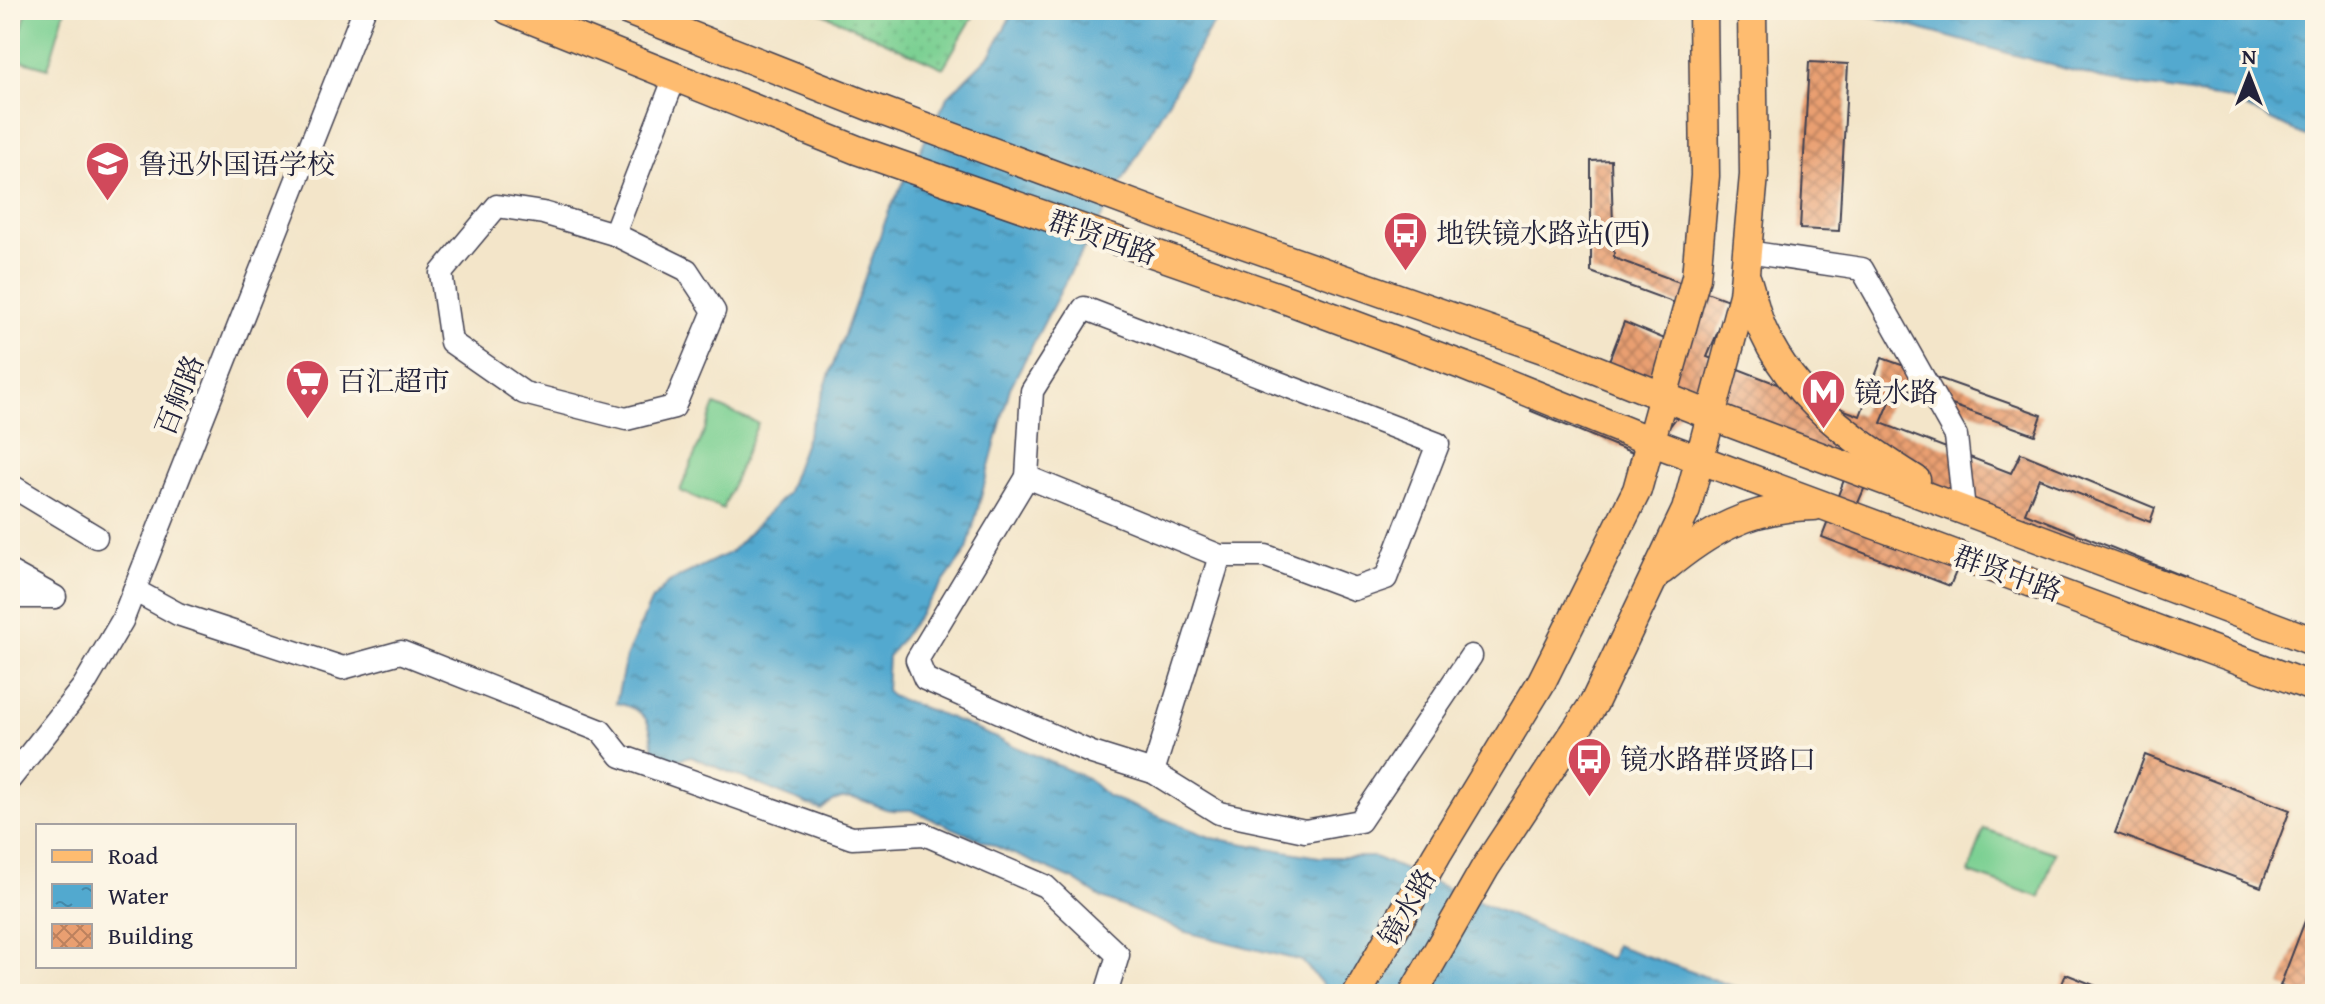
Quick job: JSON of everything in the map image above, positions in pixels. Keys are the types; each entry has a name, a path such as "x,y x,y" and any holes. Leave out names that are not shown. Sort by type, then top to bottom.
{"main road":[{"name":"群贤西路","path":"508,10 857,150 1290,301 1700,458"},
{"name":"群贤西路","path":"626,10 874,108 1192,226 1549,351 1712,416"},
{"name":"镜水路","path":"1357,994 1542,681 1637,490 1696,277 1705,176 1703,10"},
{"name":"镜水路","path":"1413,994 1485,868 1594,703 1686,510 1743,295 1754,175 1752,10"},
{"path":"1746,263 1764,333 1797,387 1866,448 1964,510"},
{"name":"群贤中路","path":"1712,416 2315,642"},
{"name":"群贤中路","path":"1700,458 2315,688"},
{"path":"1655,576 1687,550 1736,520 1788,506 1828,506"}],"street":[{"name":"百舸路","path":"10,779 83,687 122,621 364,10"},
{"path":"614,234 675,77"},
{"path":"497,206 543,213 614,234 687,270 714,311 674,407 626,419 524,393 451,342 441,273 497,206"},
{"path":"1746,263 1862,269 1956,436 1964,510"},
{"path":"1027,477 1220,556 1266,556 1354,589 1386,578 1438,444 1084,308 1032,391 1027,477 917,660 925,679 1092,753 1153,772 1219,813 1305,831 1360,821 1471,656"},
{"path":"10,485 96,537"},
{"path":"1153,772 1220,556"},
{"path":"10,572 55,597 10,597"},
{"path":"134,590 178,614 343,668 401,652 601,731 621,756 852,838 924,834 1045,886 1118,955 1106,994"}],"green space":[{"path":"27,10 65,10 48,68 13,58"},
{"path":"815,10 977,10 943,68"},
{"path":"715,405 758,423 723,509 680,491"},
{"path":"1984,829 2055,853 2040,897 1969,873"}],"water":[{"path":"1014,10 1229,10 1210,28 1070,273 1010,388 967,550 888,657 886,690 891,696 948,717 1087,778 1107,796 1212,838 1319,857 1375,857 1611,959 1615,945 1755,994 1331,994 1302,961 1186,932 1102,898 1074,880 911,810 889,810 845,798 821,810 690,756 673,761 654,754 649,727 642,714 616,703 626,657 651,601 669,582 731,552 786,494 889,211 948,96 991,54"},
{"path":"1850,10 2315,10 2315,141 2229,99 2110,81"}],"building":[{"path":"1809,62 1848,64 1839,231 1800,229"},
{"name":"镜水路","path":"1611,160 1614,258 1731,301 1707,357 1860,416 1882,358 2042,415 2035,435 1897,385 1881,423 2011,473 2021,453 2155,508 2150,522 2039,478 2025,513 2186,577 2180,596 1870,475 1849,524 1958,567 1950,586 1822,537 1849,467 1688,403 1645,458 1531,411 1536,397 1637,437 1670,396 1605,371 1624,322 1686,348 1700,312 1591,272 1591,161"},
{"path":"2145,755 2290,810 2261,887 2115,833"},
{"path":"2315,895 2315,994 2301,994 2280,986"},
{"path":"2066,974 2116,994 2058,994"}],"place":[{"name":"鲁迅外国语学校","path":"108,203"},
{"name":"地铁镜水路站(西)","path":"1405,272"},
{"name":"百汇超市","path":"307,420"},
{"name":"镜水路","path":"1823,431"},
{"name":"镜水路群贤路口","path":"1589,798"}]}
